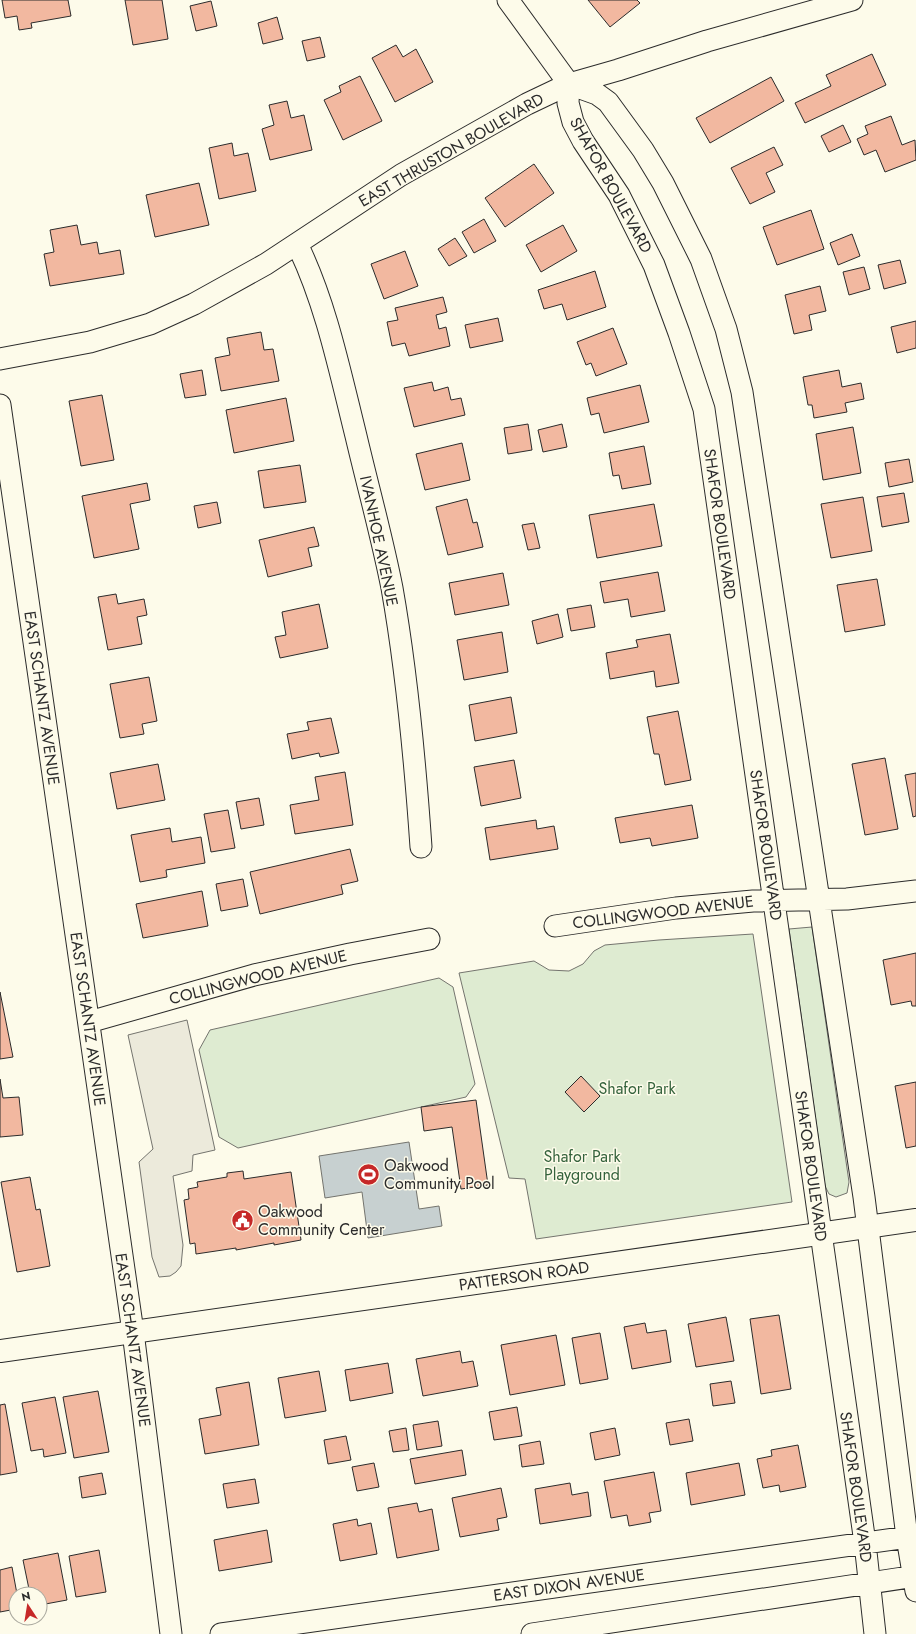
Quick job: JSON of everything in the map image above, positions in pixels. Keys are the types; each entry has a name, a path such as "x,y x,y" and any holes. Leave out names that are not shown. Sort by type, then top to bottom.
{"main road":[{"name":"PATTERSON ROAD","path":"0,1351 916,1220"}],"street":[{"path":"508,0 569,84"},
{"name":"EAST THRUSTON BOULEVARD","path":"0,359 90,342 150,324 194,304 266,264 401,175 527,104 569,84 618,70 828,3 852,0"},
{"name":"SHAFOR BOULEVARD","path":"875,1634 865,1543 704,409 679,333 654,265 619,194 583,141 573,122 568,103 569,84 597,94 608,102 643,150 663,183 701,259 726,329 742,392 868,1226 911,1536 915,1581"},
{"name":"IVANHOE AVENUE","path":"297,244 309,268 338,361 391,587 408,702 416,771 421,847"},
{"name":"EAST SCHANTZ AVENUE","path":"0,405 133,1332 171,1634"},
{"name":"COLLINGWOOD AVENUE","path":"555,926 676,908 774,899 848,899 916,891"},
{"name":"COLLINGWOOD AVENUE","path":"89,1022 254,975 429,939"},
{"name":"EAST DIXON AVENUE","path":"221,1634 911,1536"},
{"path":"532,1634 869,1584 915,1581"}],"green space":[{"path":"812,927 849,1182 847,1193 836,1197 829,1194 825,1186 789,929"},
{"name":"Shafor Park","path":"753,934 792,1202 536,1239 525,1179 509,1178 459,973 534,961 549,970 569,971 583,964 594,951 605,945"},
{"path":"439,978 453,987 475,1084 466,1097 238,1148 219,1137 199,1050 210,1030"}],"shaded area":[{"path":"187,1020 215,1150 193,1155 192,1171 173,1176 183,1245 181,1266 170,1276 159,1277 152,1257 139,1162 153,1149 128,1035"},
{"name":"Oakwood Community Pool","path":"409,1142 419,1209 439,1206 442,1226 368,1238 362,1192 325,1198 319,1156"}],"building":[{"path":"2,0 68,0 71,16 31,23 32,28 19,30 17,16 5,18"},
{"path":"125,0 162,0 168,39 133,45"},
{"path":"588,0 637,0 640,3 610,27"},
{"path":"211,1 217,26 196,31 190,6"},
{"path":"277,17 283,39 263,44 258,23"},
{"path":"320,37 325,57 307,61 302,41"},
{"path":"396,45 403,57 416,49 433,82 395,102 372,58"},
{"path":"872,54 886,85 805,123 795,103 831,86 826,75"},
{"path":"360,76 382,121 343,140 324,100 341,92 339,86"},
{"path":"771,77 784,101 710,143 696,118"},
{"path":"287,101 291,118 304,115 312,150 270,160 262,129 274,125 269,105"},
{"path":"891,116 902,145 915,140 916,160 885,172 876,150 864,155 857,139 868,134 865,126"},
{"path":"843,125 851,142 829,152 821,136"},
{"path":"232,143 234,156 248,153 256,191 219,199 209,148"},
{"path":"774,147 783,165 766,173 775,192 750,204 731,168"},
{"path":"534,164 554,193 505,227 485,198"},
{"path":"199,183 209,225 155,237 146,195"},
{"path":"811,210 824,249 777,265 763,227"},
{"path":"484,219 496,241 474,253 462,232"},
{"path":"77,225 81,245 97,242 99,254 120,250 124,274 50,286 44,254 54,252 50,230"},
{"path":"563,225 577,251 541,272 526,245"},
{"path":"852,234 860,256 838,265 830,243"},
{"path":"455,238 467,256 449,266 438,249"},
{"path":"405,251 418,286 384,299 371,264"},
{"path":"900,260 906,283 884,289 878,265"},
{"path":"864,267 870,289 849,295 843,272"},
{"path":"595,271 606,307 567,320 562,304 544,309 538,290"},
{"path":"820,286 826,311 809,315 812,330 794,334 785,295"},
{"path":"443,297 447,312 436,315 439,329 446,327 450,346 409,356 405,343 392,346 387,322 398,320 395,308"},
{"path":"498,318 503,341 470,348 465,325"},
{"path":"916,321 916,348 897,353 891,327"},
{"path":"613,328 627,364 596,376 591,363 586,365 577,342"},
{"path":"261,332 264,350 273,349 279,381 221,391 215,358 230,355 227,338"},
{"path":"202,370 206,395 185,398 180,374"},
{"path":"839,370 842,387 861,383 864,399 845,403 847,412 814,418 812,405 808,405 803,377"},
{"path":"432,382 434,391 448,387 451,400 461,398 465,415 414,427 404,388"},
{"path":"640,385 649,422 604,433 599,413 591,415 587,398"},
{"path":"102,395 114,460 81,466 69,401"},
{"path":"286,398 294,441 234,453 226,410"},
{"path":"528,424 532,450 508,454 504,428"},
{"path":"562,424 567,447 543,452 538,430"},
{"path":"853,427 861,473 823,480 816,434"},
{"path":"462,443 470,480 425,490 416,454"},
{"path":"644,446 651,484 622,489 619,475 613,476 609,453"},
{"path":"909,459 913,482 889,487 885,463"},
{"path":"300,465 306,502 264,508 258,471"},
{"path":"147,483 150,500 130,504 139,549 94,558 82,496"},
{"path":"904,493 909,522 882,527 877,497"},
{"path":"863,497 872,551 831,558 821,504"},
{"path":"467,499 473,523 477,522 483,547 448,555 436,507"},
{"path":"217,502 221,523 198,528 194,506"},
{"path":"654,504 662,546 597,558 589,515"},
{"path":"534,523 540,548 528,550 522,525"},
{"path":"314,527 319,546 308,548 312,566 268,577 259,540"},
{"path":"658,572 665,611 631,617 628,599 604,603 600,582"},
{"path":"503,573 509,605 455,615 449,583"},
{"path":"877,579 885,625 845,632 837,585"},
{"path":"116,594 118,604 144,599 147,615 137,617 142,644 108,650 98,597"},
{"path":"319,604 328,648 280,658 275,637 286,635 282,612"},
{"path":"591,605 595,627 571,631 567,609"},
{"path":"558,614 563,637 537,644 532,621"},
{"path":"502,632 508,672 464,680 457,640"},
{"path":"670,634 679,683 656,687 654,671 610,679 606,653 638,647 636,640"},
{"path":"149,677 157,721 142,724 144,734 120,738 110,684"},
{"path":"511,697 517,733 475,741 469,705"},
{"path":"678,711 691,780 665,785 659,754 654,754 647,717"},
{"path":"331,718 339,753 320,757 319,753 292,759 287,734 309,730 307,722"},
{"path":"885,758 898,829 865,835 852,764"},
{"path":"514,760 521,798 481,806 474,767"},
{"path":"158,764 165,800 117,809 110,773"},
{"path":"345,772 353,825 295,834 290,805 319,800 315,777"},
{"path":"916,773 916,816 913,817 905,775"},
{"path":"259,798 264,825 241,829 236,802"},
{"path":"692,805 698,838 652,846 650,838 620,843 615,818"},
{"path":"228,810 235,848 211,852 204,814"},
{"path":"536,820 537,829 554,826 558,849 490,860 485,828"},
{"path":"170,828 172,842 201,837 205,863 166,870 167,877 140,882 131,835"},
{"path":"350,849 358,881 341,885 343,894 260,914 250,872"},
{"path":"243,879 248,906 221,911 216,884"},
{"path":"202,891 208,926 143,938 136,904"},
{"path":"916,953 916,1006 912,1006 911,1001 891,1005 883,960"},
{"path":"0,992 13,1057 0,1059"},
{"path":"581,1076 600,1096 584,1112 565,1092"},
{"path":"0,1079 3,1098 19,1097 23,1135 0,1137"},
{"path":"916,1082 916,1146 906,1148 895,1086"},
{"path":"476,1100 488,1185 461,1189 452,1127 424,1131 421,1107"},
{"name":"Oakwood Community Center","path":"243,1171 244,1179 291,1172 301,1240 274,1245 274,1243 236,1250 236,1248 196,1254 195,1243 190,1244 184,1200 189,1199 188,1189 198,1187 197,1182 227,1177 227,1173"},
{"path":"30,1177 36,1210 40,1209 50,1266 17,1272 1,1182"},
{"path":"779,1315 791,1389 761,1394 750,1319"},
{"path":"726,1317 734,1361 696,1367 688,1324"},
{"path":"645,1323 647,1333 666,1330 671,1362 632,1369 624,1327"},
{"path":"600,1333 608,1379 580,1384 572,1338"},
{"path":"556,1335 565,1385 510,1395 501,1345"},
{"path":"460,1351 462,1363 473,1361 478,1386 423,1396 416,1359"},
{"path":"388,1363 393,1393 350,1401 345,1370"},
{"path":"319,1371 326,1411 285,1418 278,1378"},
{"path":"731,1381 735,1403 713,1406 710,1384"},
{"path":"249,1382 259,1445 205,1454 199,1419 221,1415 216,1388"},
{"path":"98,1391 109,1452 74,1458 63,1397"},
{"path":"55,1397 66,1453 44,1457 43,1449 31,1451 22,1403"},
{"path":"5,1404 17,1472 0,1475 0,1405"},
{"path":"517,1407 522,1436 494,1440 489,1412"},
{"path":"689,1419 693,1441 670,1445 666,1423"},
{"path":"438,1421 442,1446 417,1450 413,1425"},
{"path":"406,1428 409,1450 393,1452 389,1431"},
{"path":"615,1428 620,1455 595,1460 590,1433"},
{"path":"346,1436 351,1460 328,1464 324,1440"},
{"path":"540,1441 544,1464 522,1467 519,1445"},
{"path":"798,1445 806,1487 780,1492 779,1485 763,1488 757,1459 772,1456 771,1450"},
{"path":"462,1450 466,1475 415,1484 410,1459"},
{"path":"374,1463 379,1487 357,1491 352,1467"},
{"path":"739,1463 745,1495 691,1505 686,1473"},
{"path":"654,1472 661,1511 649,1513 651,1522 629,1526 627,1515 611,1518 604,1481"},
{"path":"102,1473 106,1494 82,1498 79,1477"},
{"path":"255,1479 259,1503 227,1508 223,1484"},
{"path":"570,1483 572,1495 588,1492 591,1516 540,1524 535,1489"},
{"path":"501,1488 507,1517 497,1519 499,1530 460,1537 452,1498"},
{"path":"417,1503 419,1512 432,1509 439,1550 397,1558 388,1508"},
{"path":"357,1519 358,1526 371,1523 377,1554 340,1561 333,1524"},
{"path":"267,1530 272,1562 219,1571 214,1540"},
{"path":"99,1550 106,1592 76,1597 69,1556"},
{"path":"58,1553 67,1600 48,1604 48,1586 28,1586 23,1560"},
{"path":"12,1567 16,1586 8,1586 8,1610 0,1612 0,1570"}],"place":[{"name":"Oakwood Community Pool","path":"368,1174"},
{"name":"Oakwood Community Center","path":"242,1220"}],"park label":[{"name":"Shafor Park Playground","path":"582,1165"}]}
